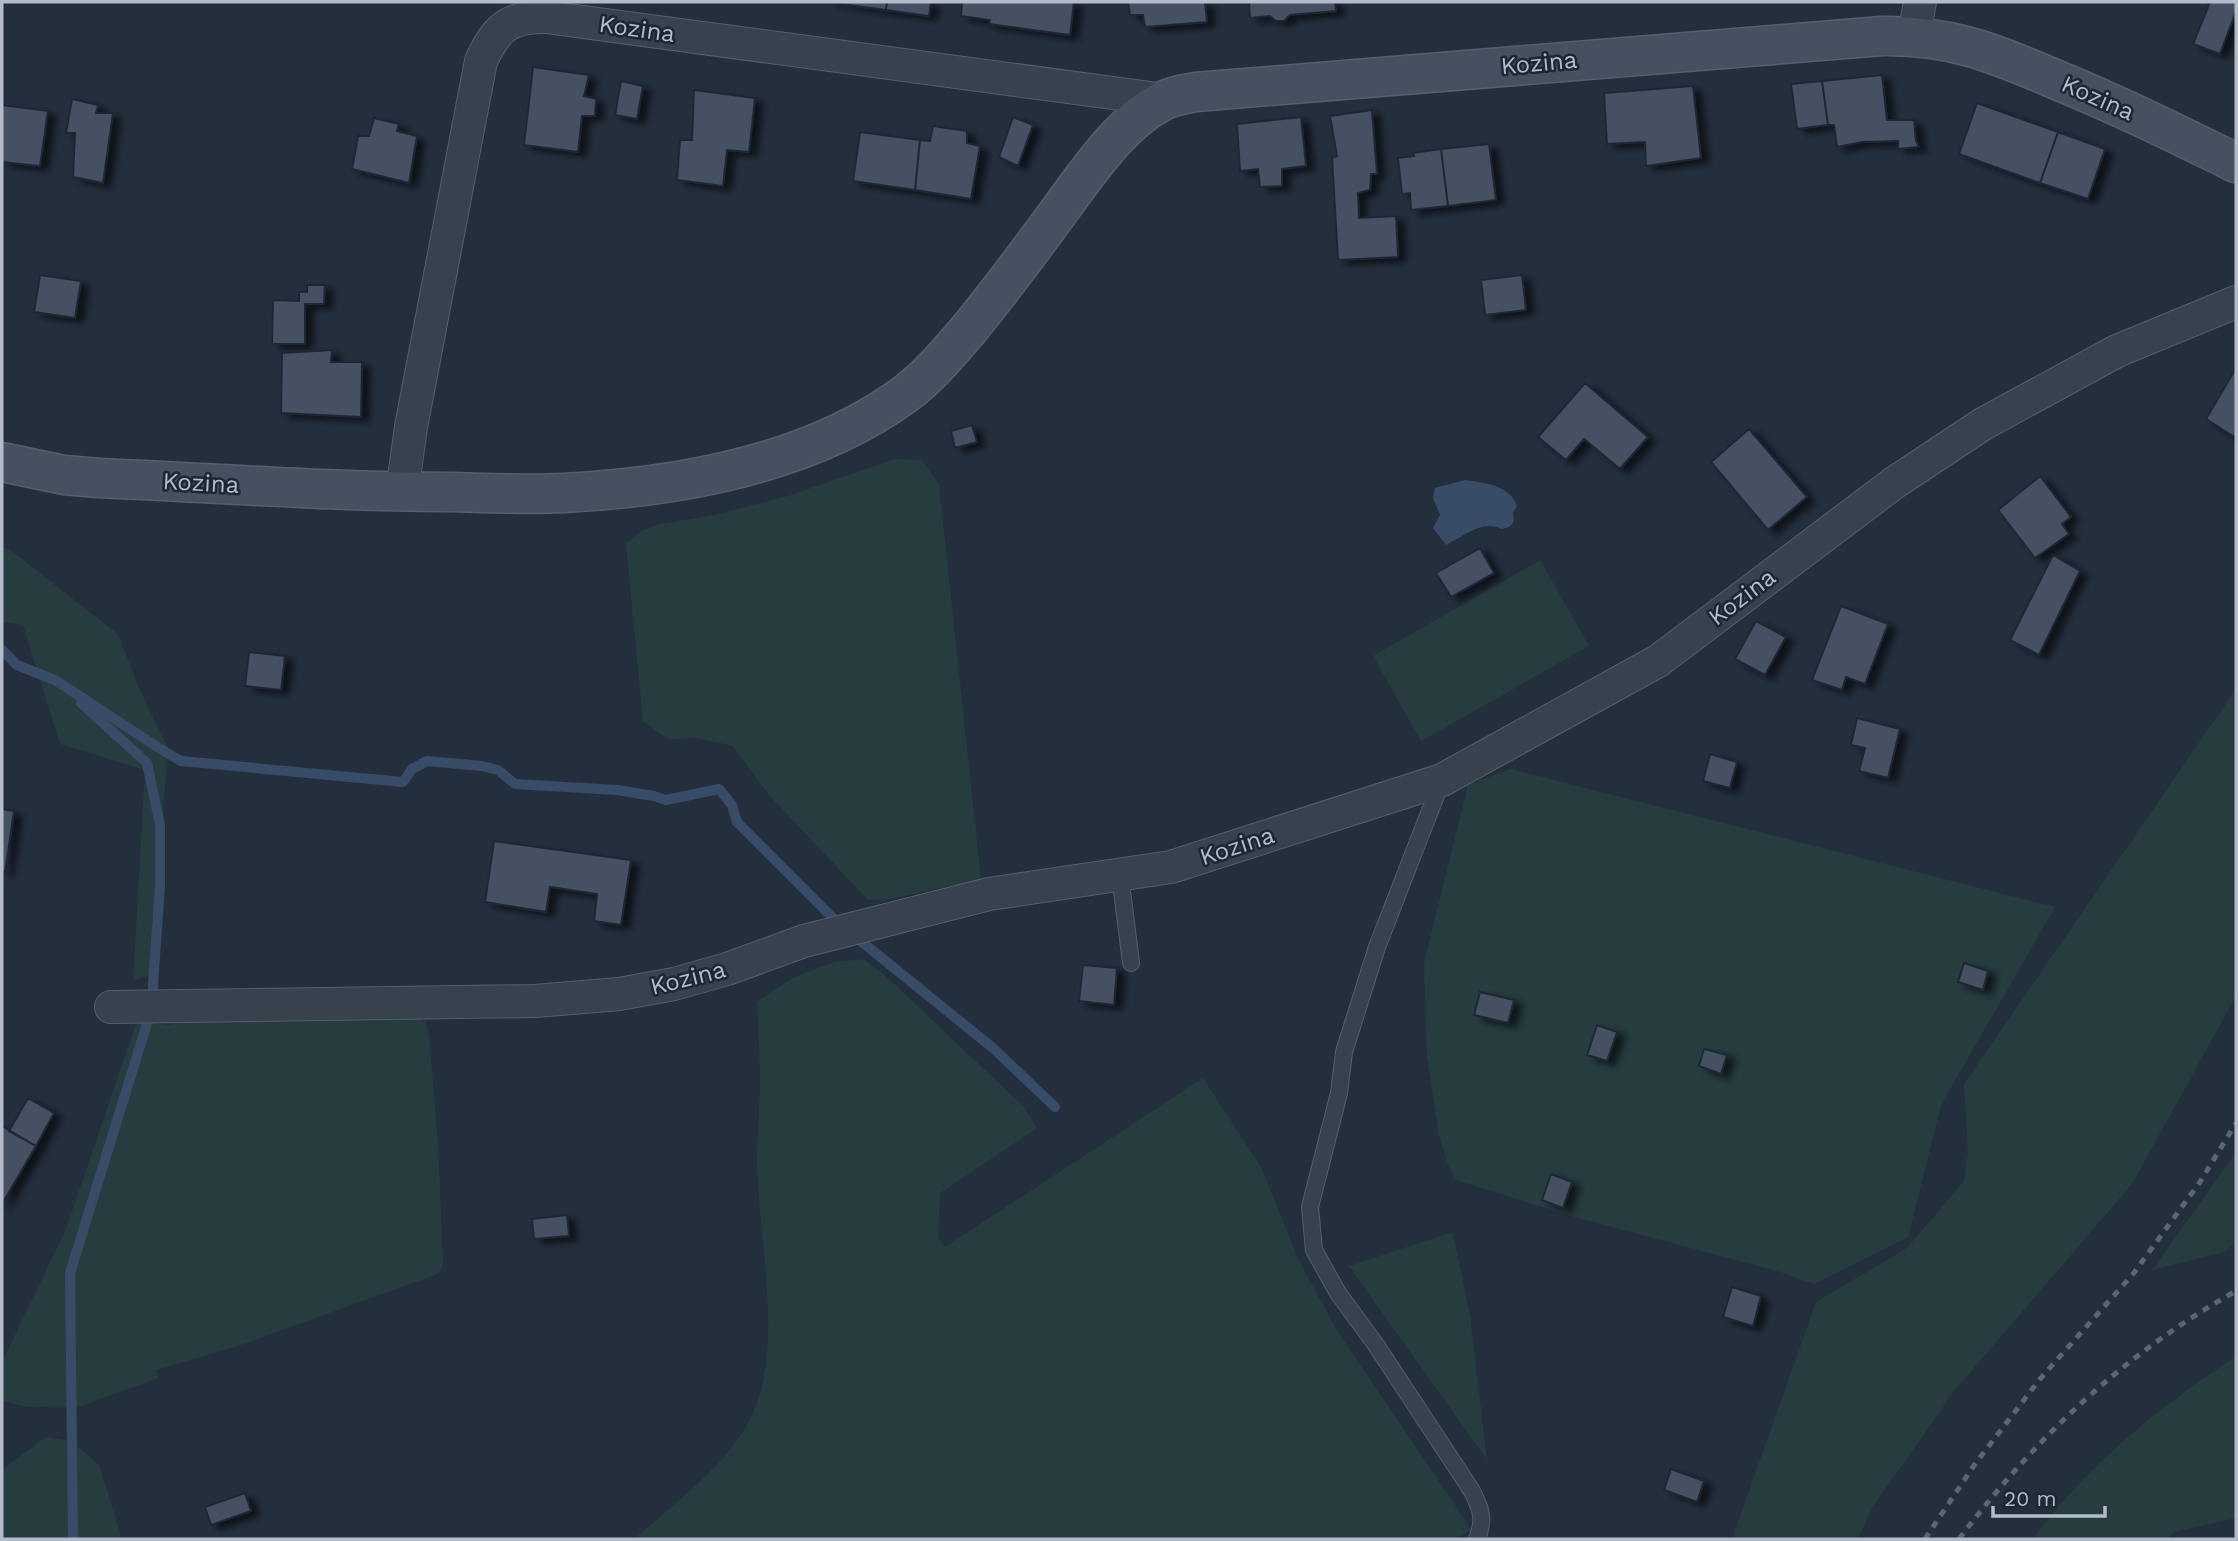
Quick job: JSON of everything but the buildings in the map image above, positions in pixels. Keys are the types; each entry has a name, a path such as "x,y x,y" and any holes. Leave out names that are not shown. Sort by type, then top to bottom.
{"main road":[{"name":"Kozina","path":"2,462 64,475 99,478 402,492 561,494 673,482 728,472 770,460 854,425 905,395 946,356 1005,285 1101,156 1135,122 1165,100 1196,92 1882,36 1917,19 1956,42 2019,63 2236,163"}],"street":[{"name":"Kozina","path":"402,492 411,427 481,61 491,40 504,25 528,16 546,16 1165,100"},
{"name":"Kozina","path":"111,1007 535,1001 619,994 674,984 727,969 804,941 989,894 1171,867 1442,780 1658,661 1894,483 1983,424 2117,351 2236,302"}],"lane":[{"path":"1442,780 1377,947 1344,1052 1339,1093 1310,1207 1314,1250 1338,1293 1376,1345 1472,1491 1482,1511 1483,1525 1478,1539"},
{"path":"1120,875 1131,963"}],"green space":[{"path":"895,459 922,460 939,484 981,880 889,899 868,900 768,794 733,746 697,738 667,739 643,721 626,544 641,531 660,524 715,515 788,496"},
{"path":"2,548 9,549 118,634 139,688 168,748 150,976 133,980 145,770 60,744 23,625 2,622"},
{"path":"1540,560 1589,646 1421,741 1373,656"},
{"path":"2236,689 2236,996 2132,1184 1955,1390 1872,1508 1858,1539 1732,1539 1816,1302 1907,1248 1964,1181 1968,1154 1964,1084"},
{"path":"1510,769 2055,907 1940,1109 1908,1237 1814,1284 1777,1271 1571,1216 1456,1180 1448,1165 1439,1135 1427,1057 1424,963 1468,785"},
{"path":"864,959 889,979 1024,1107 1037,1128 940,1193 938,1237 945,1247 1203,1078 1261,1167 1299,1261 1338,1332 1472,1530 1455,1539 634,1539 717,1465 744,1431 762,1385 767,1355 768,1322 758,1191 760,1081 757,1002 794,977 835,962"},
{"path":"413,1013 425,1022 429,1035 438,1143 442,1269 435,1275 238,1346 156,1370 158,1378 82,1406 28,1407 2,1401 2,1362 66,1229 137,1021 170,1025 190,1018"},
{"path":"2236,1152 2236,1240 2225,1252 2152,1270"},
{"path":"1453,1232 1470,1316 1487,1460 1349,1266"},
{"path":"2236,1357 2236,1518 2174,1532 2169,1539 2033,1539 2069,1495 2110,1453 2177,1398"},
{"path":"46,1437 71,1441 99,1465 122,1539 2,1539 2,1470"}],"water":[{"path":"1465,480 1503,489 1514,499 1517,506 1513,512 1514,519 1510,526 1501,529 1494,526 1480,528 1446,545 1433,528 1440,515 1433,498 1435,488"}],"waterway":[{"path":"2,650 17,665 59,683"},
{"path":"55,680 181,761 403,782 412,769 427,761 498,770 515,784 617,790 666,800 719,789 732,805 737,822 833,918"},
{"path":"81,703 147,763 160,825 160,886 152,999"},
{"path":"857,938 993,1048 1055,1107"},
{"path":"73,1539 70,1273 149,1017"}],"railway":[{"path":"1925,1539 1975,1464 2040,1379 2133,1274 2200,1182 2236,1123"},
{"path":"1959,1539 2019,1466 2084,1400 2156,1342 2236,1291"}]}
